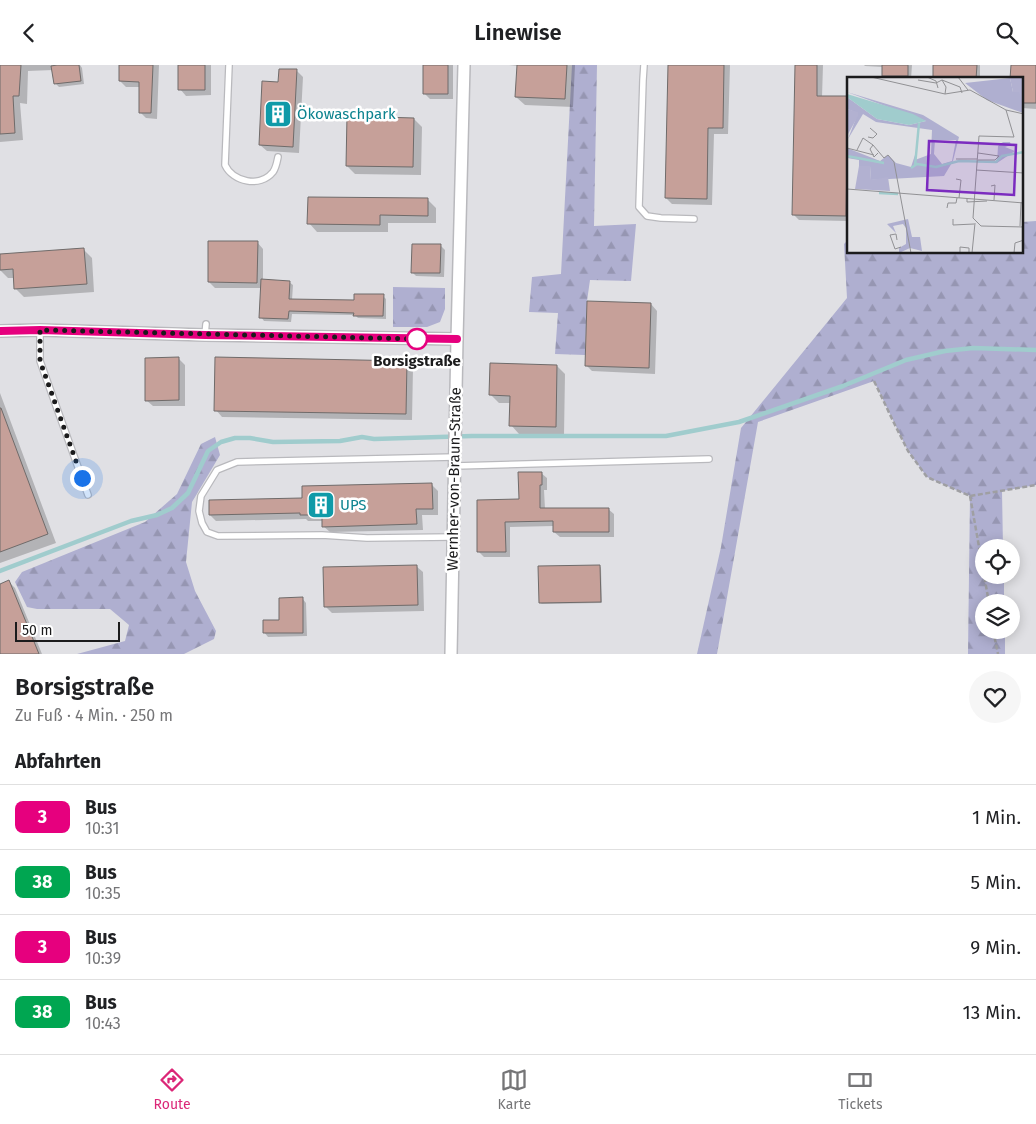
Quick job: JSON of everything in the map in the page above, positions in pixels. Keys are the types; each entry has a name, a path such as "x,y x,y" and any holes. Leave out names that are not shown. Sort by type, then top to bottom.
{"street":[{"name":"Wernher-von-Braun-Straße","path":"451,654 464,65"},
{"path":"0,331 206,329 457,339"}],"lane":[{"path":"229,65 224,165 228,172 240,179 255,182 267,177 274,171 278,157"},
{"path":"644,65 639,207 647,216 694,219"},
{"path":"40,330 40,361 88,495"},
{"path":"453,537 218,536 207,532 198,511 201,496 217,470 236,463 455,457 709,459"}],"path":[{"path":"874,381 908,451 927,477 970,496 1036,485"},
{"path":"970,496 986,594"},
{"path":"995,639 998,654"}],"green space":[{"path":"572,65 597,65 594,226 636,224 631,281 590,280 587,301 585,355 555,354 558,313 529,312 532,277 561,274"},
{"path":"1036,221 1036,485 1002,491 1003,539 975,539 975,584 1004,584 1004,594 975,594 975,639 1005,639 1005,654 968,654 970,496 927,477 908,451 874,381 758,422 717,654 697,654 721,547 741,428 847,298 844,244 847,241 847,254 1024,254 1024,222"},
{"path":"393,287 445,288 445,309 440,322 427,327 393,327"},
{"path":"215,437 220,455 192,502 186,562 195,591 216,631 214,639 184,654 77,654 125,641 129,625 110,609 37,609 27,607 15,582 22,572 145,522 177,494 201,444"}],"building":[{"path":"0,65 21,65 19,96 13,96 15,133 0,134"},
{"path":"79,65 81,81 54,84 51,66"},
{"path":"119,65 153,65 151,113 139,113 139,82 119,81"},
{"path":"178,65 205,65 205,90 178,90"},
{"path":"423,65 448,65 448,94 423,94"},
{"path":"517,65 567,65 565,99 515,97"},
{"path":"668,65 724,65 723,128 708,128 707,199 665,198"},
{"path":"795,65 817,65 817,96 847,96 846,216 792,215"},
{"path":"882,65 908,65 908,76 882,76"},
{"path":"933,65 977,65 976,77 933,77"},
{"path":"1011,65 1036,65 1036,103 1024,103 1024,77 1010,77"},
{"name":"Ökowaschpark","path":"279,69 297,69 293,147 259,145 262,81 278,82"},
{"path":"347,116 414,118 413,167 346,166"},
{"path":"308,197 428,198 428,216 380,215 380,225 307,224"},
{"path":"208,241 258,241 257,283 208,282"},
{"path":"412,244 441,244 440,273 411,273"},
{"path":"84,248 87,284 14,289 13,269 0,270 0,254"},
{"path":"261,279 290,281 289,299 354,300 354,294 384,294 383,316 353,316 354,313 289,311 288,319 259,318"},
{"path":"587,301 651,303 649,368 585,366"},
{"path":"179,357 179,400 145,401 145,358"},
{"path":"215,357 407,361 406,414 214,411"},
{"path":"490,363 557,365 556,427 509,426 510,396 489,395"},
{"path":"0,408 48,534 0,552"},
{"path":"518,472 542,472 540,508 609,508 609,532 553,532 553,521 505,522 506,552 477,552 477,500 519,499"},
{"name":"UPS","path":"432,483 433,509 416,509 417,524 322,527 322,515 300,515 300,513 209,515 209,500 302,498 302,486"},
{"path":"417,565 418,605 324,607 323,567"},
{"path":"600,565 601,602 539,603 538,566"},
{"path":"9,580 39,654 0,654 0,584"},
{"path":"303,597 303,633 263,633 263,620 279,620 279,598"}],"waterway":[{"path":"0,571 131,521 157,515 172,508 188,493 208,451 221,442 235,438 250,438 273,442 340,441 362,437 374,439 472,436 666,436 739,422 843,386 906,360 945,351 973,348 1036,350"}],"bus line":[{"name":"3","path":"0,331 40,330 457,339"}],"place":[{"name":"Ökowaschpark","path":"278,114"},
{"name":"Borsigstraße","path":"417,339"},
{"name":"UPS","path":"321,505"}],"route":[{"path":"82,478 40,361 40,330 417,339"}]}
